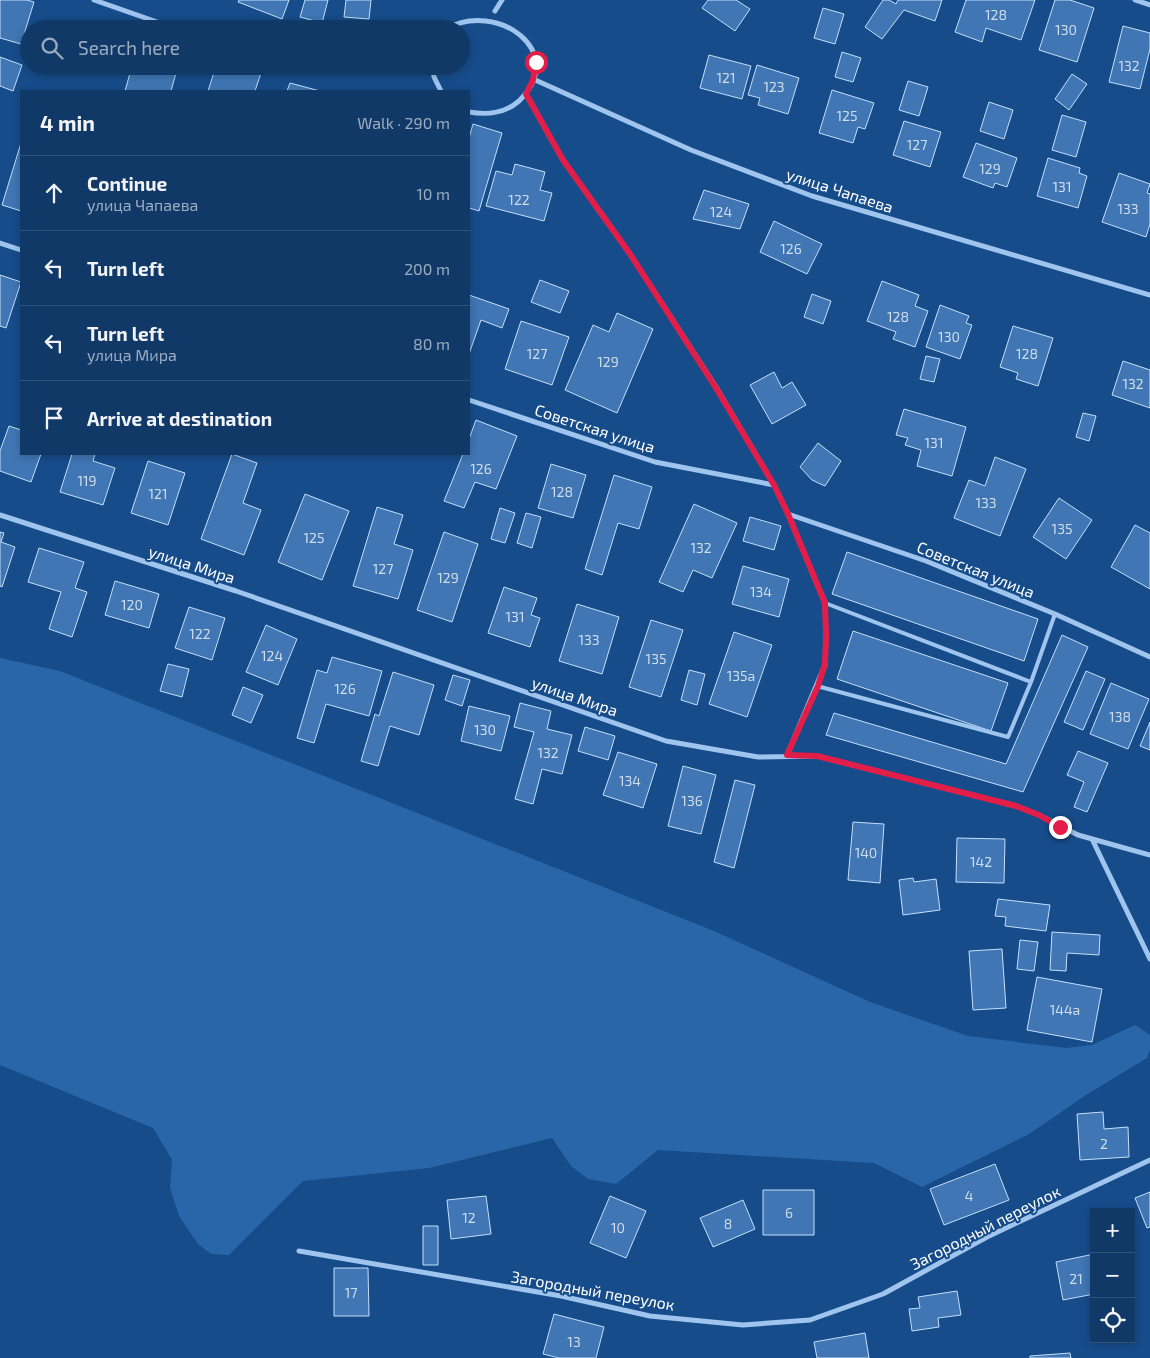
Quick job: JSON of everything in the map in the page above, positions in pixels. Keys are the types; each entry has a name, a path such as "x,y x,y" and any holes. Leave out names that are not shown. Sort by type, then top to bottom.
{"street":[{"path":"94,0 151,20"},
{"path":"495,12 502,0"},
{"path":"1136,0 1150,5"},
{"path":"487,11 503,15"},
{"path":"455,20 465,14"},
{"path":"470,112 483,114 499,112 514,105 526,94 533,80 536,62 533,45 525,30"},
{"path":"434,75 440,90"},
{"name":"улица Чапаева","path":"533,80 692,150 812,196 1150,295"},
{"path":"526,94 563,160 635,262 716,388 774,485 825,603 825,664 818,686 787,755"},
{"path":"0,243 20,250"},
{"name":"Советская улица","path":"470,400 655,462 774,485"},
{"name":"улица Мира","path":"0,514 236,591 666,740 758,757 787,755 817,756 1016,806 1039,815 1078,835 1150,855"},
{"name":"Советская улица","path":"788,514 926,561 1054,614 1150,657"},
{"path":"1092,839 1150,959"},
{"name":"Загородный переулок","path":"299,1251 561,1296 650,1316 743,1325 810,1320 883,1294 986,1237 1150,1160"}],"lane":[{"path":"825,603 1031,682"},
{"path":"818,686 1008,737 1031,682 1054,614"}],"shaded area":[{"path":"0,658 60,671 714,931 870,1002 968,1036 1066,1048 1092,1045 1135,1025 1150,1035 1150,1049 1147,1058 1086,1095 1029,1134 922,1187 874,1163 658,1150 616,1184 588,1179 571,1166 552,1138 429,1168 303,1181 229,1255 211,1254 198,1244 179,1216 170,1188 172,1160 153,1128 0,1065"}],"building":[{"path":"0,0 27,0 34,2 28,20 20,20 20,44 0,38"},
{"path":"239,0 289,0 282,19 238,2"},
{"path":"305,0 328,0 323,20 311,20 300,17"},
{"path":"346,0 371,0 369,19 344,17"},
{"path":"708,0 736,0 750,9 735,31 702,8"},
{"path":"883,0 889,0 896,4 898,0 942,0 935,21 904,10 882,39 865,27"},
{"path":"966,0 1035,0 1021,40 986,28 982,42 955,32"},
{"path":"1055,0 1070,0 1094,8 1077,62 1039,50"},
{"path":"823,8 844,14 835,44 814,38"},
{"path":"1123,26 1150,33 1150,49 1140,89 1109,82"},
{"path":"842,52 861,58 853,82 835,77"},
{"path":"709,55 751,66 742,99 700,88"},
{"path":"0,57 20,64 20,71 13,91 0,86"},
{"path":"757,65 799,78 788,114 758,105 760,98 748,95"},
{"path":"1072,74 1087,84 1069,110 1055,99"},
{"path":"129,75 175,75 171,90 125,90"},
{"path":"213,75 260,75 255,90 208,90"},
{"path":"908,81 928,87 919,116 899,110"},
{"path":"290,83 316,90 287,90"},
{"path":"832,90 874,103 865,129 858,127 853,143 819,133"},
{"path":"989,102 1013,110 1004,139 980,131"},
{"path":"1062,115 1086,122 1076,157 1052,150"},
{"path":"904,121 941,132 930,167 893,155"},
{"path":"473,124 502,133 479,211 470,208 470,134"},
{"path":"976,143 1017,158 1007,187 995,183 993,188 963,177"},
{"path":"20,146 20,211 2,205"},
{"path":"1048,158 1080,168 1079,173 1087,176 1078,208 1037,196"},
{"path":"515,164 545,172 540,190 552,193 544,221 486,206 496,171 512,175"},
{"path":"1119,173 1150,184 1147,193 1150,194 1150,224 1146,237 1102,222"},
{"path":"704,190 749,204 740,229 693,219"},
{"path":"774,221 822,244 807,274 760,252"},
{"path":"0,275 20,282 20,285 6,328 0,326"},
{"path":"540,280 569,291 560,313 531,302"},
{"path":"882,281 919,295 915,306 928,311 915,347 893,339 896,332 867,321"},
{"path":"812,294 831,301 823,324 804,317"},
{"path":"470,295 509,309 502,328 481,320 470,351"},
{"path":"940,305 969,316 966,323 972,325 960,359 926,347"},
{"path":"617,313 653,329 617,413 565,390 593,325 609,332"},
{"path":"521,321 569,337 552,385 505,369"},
{"path":"1013,326 1053,338 1038,386 1016,379 1018,373 1000,367"},
{"path":"926,356 940,359 934,382 920,379"},
{"path":"1123,361 1150,370 1150,408 1112,395"},
{"path":"774,372 782,388 792,382 806,405 772,424 750,385"},
{"path":"904,409 966,427 952,476 917,466 921,450 905,445 908,438 896,435"},
{"path":"1083,413 1096,416 1089,441 1076,437"},
{"path":"476,420 517,436 496,489 475,482 464,508 444,501 463,455 470,455 470,436"},
{"path":"9,426 20,430 20,455 41,455 31,482 0,471 0,451"},
{"path":"818,443 841,461 825,486 812,480 800,467"},
{"path":"72,455 95,455 93,461 115,468 103,505 60,492"},
{"path":"232,455 257,463 243,503 261,510 244,555 201,539"},
{"path":"995,457 1026,469 1000,536 954,518 969,480 985,486"},
{"path":"148,461 185,473 168,525 131,513"},
{"path":"551,464 586,475 573,518 538,508"},
{"path":"614,475 652,487 639,529 618,523 602,575 585,569"},
{"path":"305,494 349,511 322,580 278,562"},
{"path":"1059,498 1092,520 1066,559 1033,537"},
{"path":"694,504 737,523 712,578 693,570 683,592 659,582"},
{"path":"377,507 403,515 394,544 413,550 398,599 353,586"},
{"path":"500,508 515,513 505,543 491,539"},
{"path":"526,513 541,517 532,548 517,543"},
{"path":"750,517 781,526 774,550 743,541"},
{"path":"1135,525 1150,533 1150,589 1111,567"},
{"path":"0,532 4,533 1,542 15,547 2,587 0,586"},
{"path":"444,532 478,544 452,622 417,610"},
{"path":"39,548 84,562 75,588 87,592 72,637 49,629 61,592 28,582"},
{"path":"847,552 1038,619 1024,661 832,594"},
{"path":"743,566 789,579 779,617 732,604"},
{"path":"115,581 159,594 149,628 105,615"},
{"path":"504,587 537,598 531,615 540,618 530,647 488,633"},
{"path":"577,604 619,617 602,674 559,661"},
{"path":"189,607 225,618 212,660 175,648"},
{"path":"651,620 683,630 661,697 629,687"},
{"path":"266,625 297,639 278,685 246,672"},
{"path":"853,631 1008,683 991,731 837,679"},
{"path":"734,632 772,645 747,717 709,704"},
{"path":"1062,635 1088,647 1023,792 826,735 834,713 1006,764"},
{"path":"332,657 382,671 369,716 326,704 314,743 297,738 317,670 327,673"},
{"path":"168,664 189,669 182,697 160,691"},
{"path":"689,670 705,674 697,705 681,700"},
{"path":"1086,671 1105,679 1083,730 1064,722"},
{"path":"393,672 434,685 419,735 390,726 378,766 361,761 375,714 379,716"},
{"path":"453,675 470,680 462,706 445,700"},
{"path":"1111,683 1149,699 1128,749 1090,734"},
{"path":"243,687 263,695 251,723 232,715"},
{"path":"520,703 551,711 547,729 572,735 562,774 542,769 533,804 515,799 534,732 514,727"},
{"path":"469,706 510,716 501,751 461,741"},
{"path":"1150,722 1150,750 1140,746"},
{"path":"585,727 615,736 608,760 578,751"},
{"path":"1078,751 1108,763 1087,812 1074,807 1084,782 1067,775"},
{"path":"618,752 657,764 643,808 603,795"},
{"path":"683,766 716,775 701,834 668,826"},
{"path":"735,780 755,785 734,868 714,862"},
{"path":"853,822 884,824 880,883 848,880"},
{"path":"957,838 1005,839 1004,883 956,882"},
{"path":"913,878 914,882 936,879 940,910 903,915 899,880"},
{"path":"998,899 1050,905 1046,931 1005,926 1006,917 995,916"},
{"path":"1052,932 1100,935 1099,955 1067,953 1066,971 1050,970"},
{"path":"1020,940 1038,942 1034,971 1017,969"},
{"path":"1002,949 1006,1008 973,1010 969,951"},
{"path":"1037,977 1102,989 1092,1042 1027,1030"},
{"path":"1103,1112 1104,1129 1128,1127 1129,1157 1080,1160 1077,1114"},
{"path":"995,1164 1009,1200 944,1225 930,1189"},
{"path":"763,1190 814,1190 814,1235 763,1235"},
{"path":"1150,1192 1150,1227 1147,1228 1135,1198"},
{"path":"486,1196 491,1234 451,1239 447,1200"},
{"path":"610,1196 646,1211 626,1258 590,1243"},
{"path":"743,1200 755,1229 713,1247 700,1218"},
{"path":"423,1226 438,1226 438,1265 423,1265"},
{"path":"1090,1255 1090,1295 1063,1300 1056,1262"},
{"path":"334,1268 368,1268 369,1316 334,1316"},
{"path":"957,1291 961,1315 938,1318 939,1327 912,1331 909,1309 920,1308 918,1297"},
{"path":"554,1314 604,1327 596,1358 559,1358 543,1354"},
{"path":"865,1333 869,1358 817,1358 814,1342"},
{"path":"1070,1353 1071,1358 1030,1358 1030,1356"}],"route":[{"path":"536,62 533,80 526,94 563,160 630,254 716,388 774,485 825,603 825,664 818,686 787,755 817,756 1016,806 1039,815 1060,827"}]}
